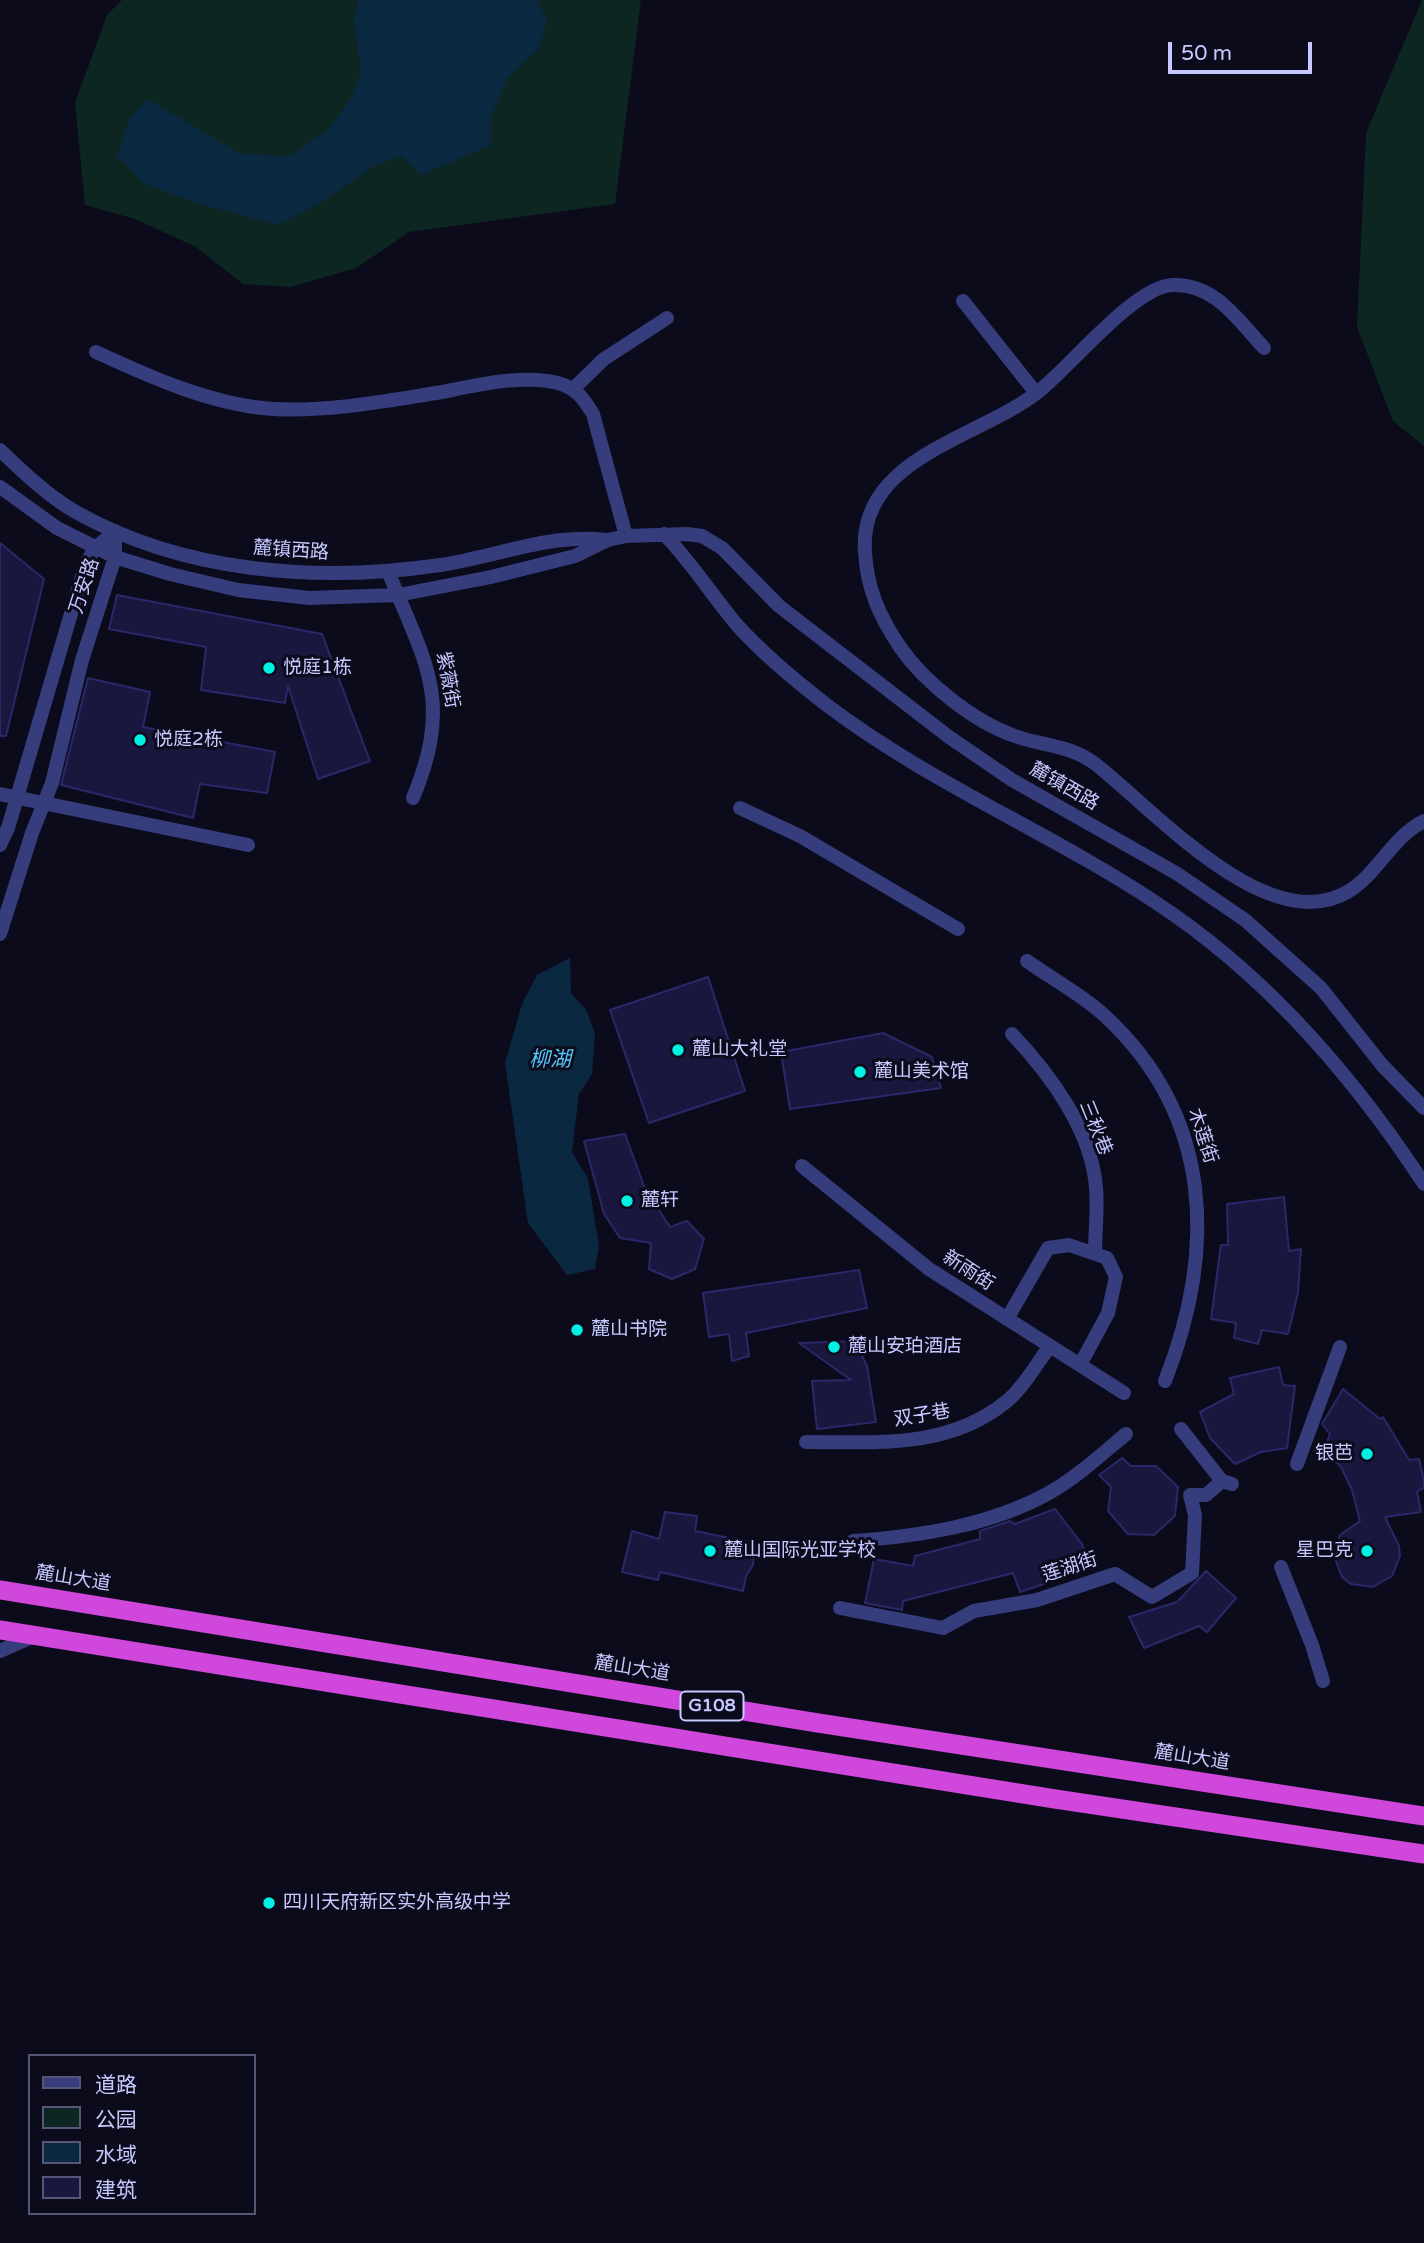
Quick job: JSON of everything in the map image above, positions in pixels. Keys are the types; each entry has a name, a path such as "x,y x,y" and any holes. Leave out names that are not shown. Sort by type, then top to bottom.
{"highway":[{"name":"麓山大道","path":"0,1590 818,1723 1424,1816"},
{"name":"G108","path":"0,1630 1028,1794 1424,1854"}],"street":[{"path":"1264,348 1217,297 1194,287 1170,284 1140,297 1036,393 909,464 876,496 863,531 866,575 874,604 902,649 955,704 989,726 1018,737 1069,749 1093,762 1182,842 1273,897 1302,902 1326,901 1351,890 1383,856 1424,821"},
{"path":"963,301 1036,393"},
{"path":"573,389 604,359 667,318"},
{"path":"96,352 172,387 268,409 318,411 483,384 536,381 573,389 583,397 593,414 626,536"},
{"name":"麓镇西路","path":"0,450 72,510 114,531 166,548 247,568 309,573 388,571 472,559 554,540 580,537 608,540 664,534 702,536 722,548 779,606 949,737 1012,780 1176,873 1245,920 1321,988 1382,1065 1424,1108"},
{"path":"0,486 57,528 94,549 115,557 170,575 238,590 309,598 398,595 538,567 575,556 608,540"},
{"name":"万安路","path":"0,845 85,566 94,549 114,531"},
{"name":"万安路","path":"0,934 52,783 82,660 115,557 114,531"},
{"path":"664,534 683,554 740,628 827,705 896,753 1156,902 1220,949 1284,1005 1338,1068 1424,1184"},
{"name":"紫薇街","path":"388,571 428,665 434,698 434,726 428,763 413,798"},
{"path":"0,794 43,805 248,845"},
{"path":"740,808 800,836 958,929"},
{"name":"木莲街","path":"1027,961 1105,1016 1144,1059 1175,1110 1196,1174 1199,1213 1197,1260 1189,1310 1165,1381"},
{"name":"三秋巷","path":"1012,1034 1044,1068 1082,1136 1097,1186 1095,1253"},
{"name":"新雨街","path":"802,1166 929,1269 1124,1393"},
{"path":"1007,1319 1048,1248 1069,1245 1107,1258 1116,1278 1108,1313 1080,1365"},
{"name":"双子巷","path":"806,1442 915,1441 962,1429 1008,1401 1050,1346"},
{"path":"1297,1464 1340,1347"},
{"name":"莲湖街","path":"840,1608 943,1628 974,1611 1037,1600 1115,1574 1152,1597 1192,1573 1195,1515 1190,1495 1206,1495 1227,1483 1181,1429"},
{"path":"853,1541 905,1537 1008,1512 1051,1492 1126,1434"},
{"path":"1281,1567 1312,1645 1323,1681"},
{"path":"0,1651 34,1635"}],"green space":[{"path":"122,0 641,0 615,204 409,232 356,268 291,287 243,284 196,247 135,219 85,205 75,103 107,15"},
{"path":"1422,0 1424,446 1393,421 1357,327 1366,133"}],"water":[{"path":"359,0 536,0 547,20 540,47 508,78 491,116 491,145 421,175 401,156 374,166 322,202 278,225 201,204 144,184 117,156 129,119 148,99 239,153 289,156 328,130 351,99 361,71 354,21"},
{"name":"柳湖","path":"570,958 571,993 586,1010 595,1033 592,1074 579,1094 572,1152 588,1179 599,1246 595,1269 567,1275 528,1223 505,1063 522,1004 537,975"}],"building":[{"path":"0,543 44,579 6,736 0,736"},
{"name":"悦庭1栋","path":"117,595 322,634 370,761 318,779 288,686 285,703 201,690 206,647 109,629"},
{"name":"悦庭2栋","path":"88,678 150,692 143,727 275,752 267,793 200,784 193,818 61,785"},
{"name":"麓山大礼堂","path":"708,977 745,1091 649,1123 610,1010"},
{"name":"麓山美术馆","path":"883,1033 932,1057 941,1088 790,1109 781,1052"},
{"name":"麓轩","path":"625,1134 645,1189 670,1227 687,1221 704,1239 695,1269 672,1279 649,1269 651,1243 620,1238 604,1214 584,1141"},
{"path":"1284,1197 1289,1251 1301,1249 1298,1293 1288,1334 1262,1330 1258,1344 1234,1338 1236,1323 1211,1319 1221,1245 1228,1245 1227,1204"},
{"path":"859,1270 867,1308 746,1333 749,1356 732,1361 729,1334 709,1337 703,1293"},
{"path":"855,1341 867,1366 876,1422 817,1429 812,1381 851,1380 799,1343"},
{"path":"1279,1367 1283,1385 1295,1386 1287,1448 1261,1452 1235,1464 1210,1438 1200,1412 1234,1394 1230,1378"},
{"name":"银芭","path":"1343,1389 1380,1419 1383,1417 1409,1460 1419,1459 1424,1481 1424,1488 1417,1491 1421,1512 1385,1517 1399,1546 1400,1556 1392,1576 1373,1587 1351,1584 1342,1577 1334,1556 1340,1535 1360,1521 1352,1490 1341,1467 1324,1449 1330,1434 1322,1424"},
{"path":"1122,1458 1131,1466 1156,1466 1178,1487 1175,1516 1154,1535 1128,1534 1108,1511 1111,1487 1099,1475"},
{"path":"1055,1509 1082,1544 1091,1568 1020,1592 1013,1573 903,1601 902,1610 865,1603 874,1559 913,1566 915,1556 980,1539 980,1531 1010,1521 1015,1524"},
{"name":"麓山国际光亚学校","path":"665,1512 697,1516 695,1531 749,1542 754,1553 753,1565 746,1576 743,1591 660,1572 658,1580 622,1572 632,1531 659,1539"},
{"path":"1206,1571 1236,1598 1207,1632 1199,1626 1144,1648 1129,1617 1177,1602"}],"place":[{"name":"悦庭1栋","path":"269,668"},
{"name":"悦庭2栋","path":"140,740"},
{"name":"麓山大礼堂","path":"678,1050"},
{"name":"麓山美术馆","path":"860,1072"},
{"name":"麓轩","path":"627,1201"},
{"name":"麓山书院","path":"577,1330"},
{"name":"麓山安珀酒店","path":"834,1347"},
{"name":"银芭","path":"1367,1454"},
{"name":"麓山国际光亚学校","path":"710,1551"},
{"name":"星巴克","path":"1367,1551"},
{"name":"四川天府新区实外高级中学","path":"269,1903"}]}
